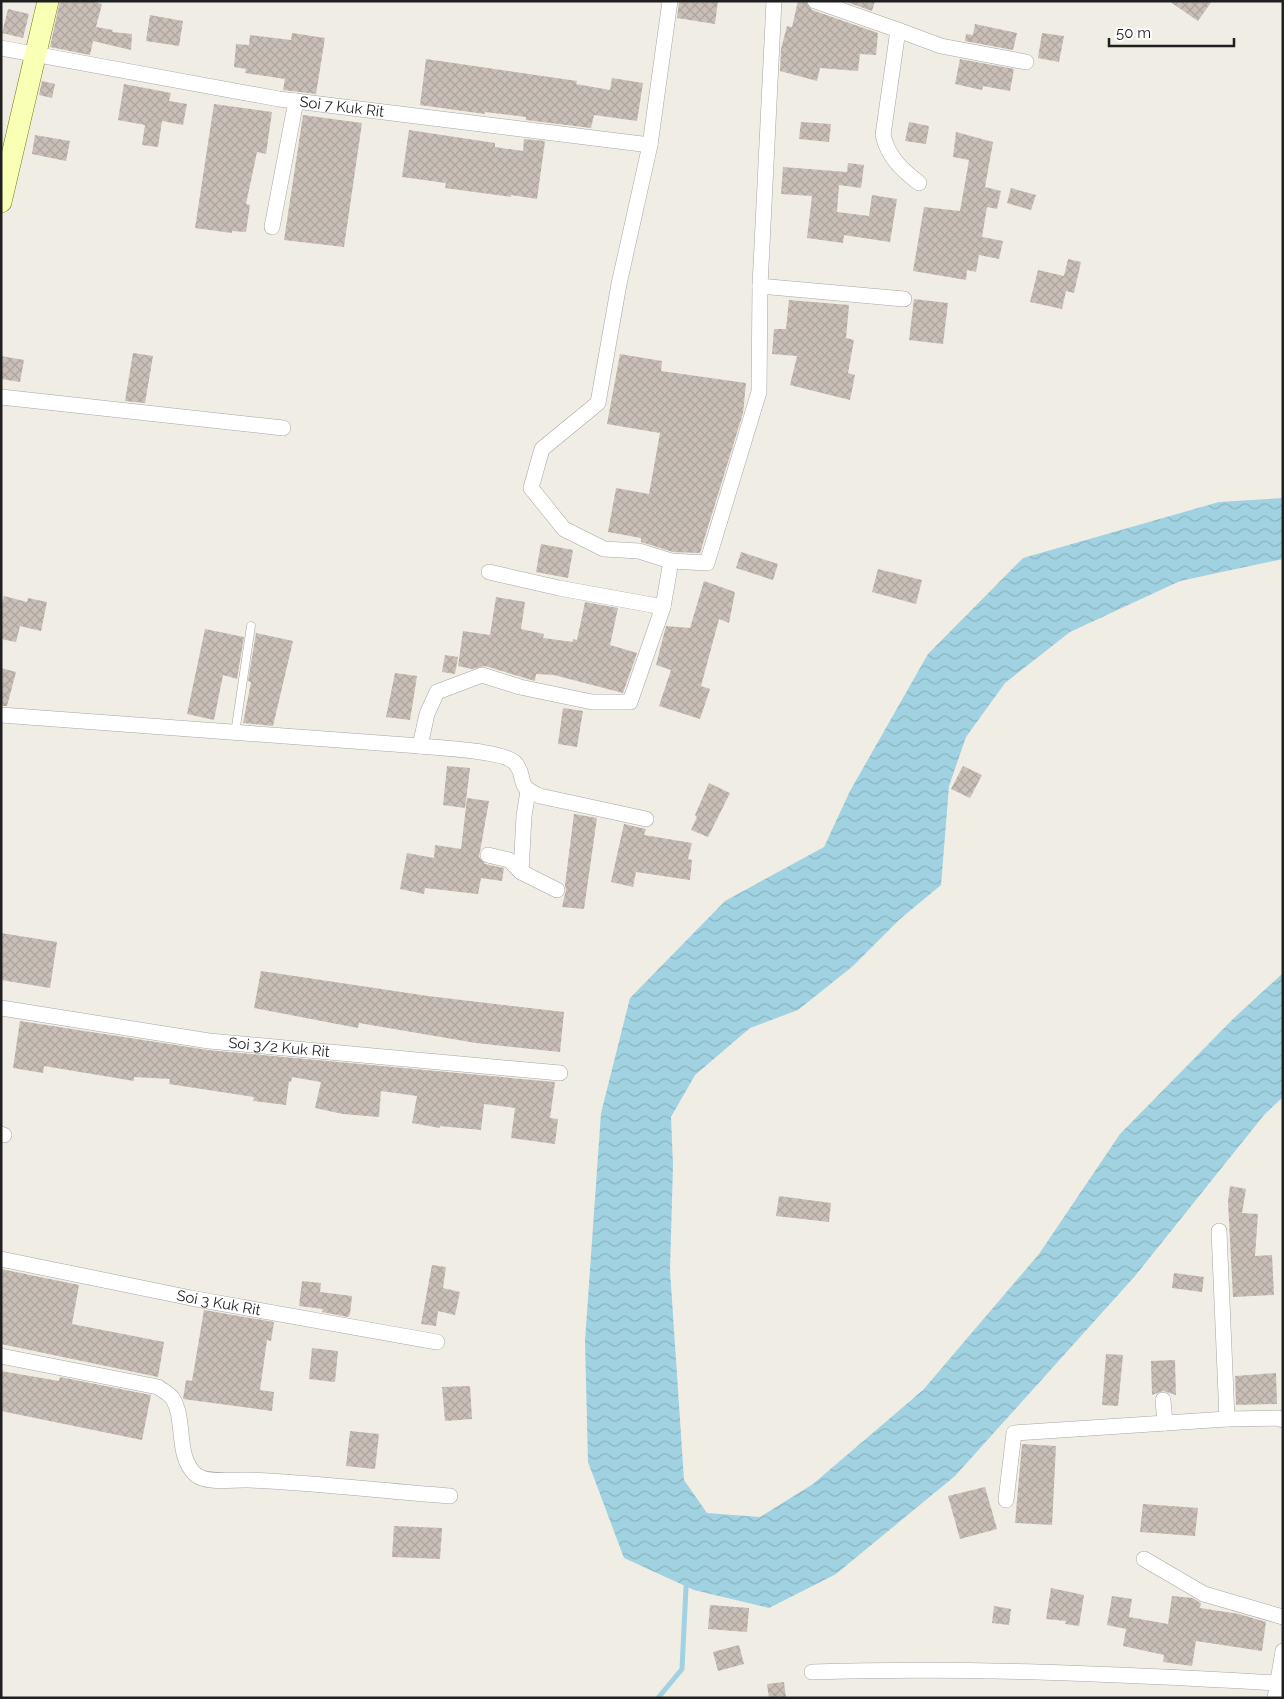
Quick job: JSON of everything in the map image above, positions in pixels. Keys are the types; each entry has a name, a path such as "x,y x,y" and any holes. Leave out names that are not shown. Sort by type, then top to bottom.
{"street":[{"path":"1,202 5,169 48,1"},
{"path":"670,1 650,146 619,284 598,403 542,449 531,488 564,529 604,549 639,551 671,561 707,563 759,392 760,286 774,1"},
{"path":"815,1 941,46 1026,62"},
{"path":"898,30 883,135 886,149 894,160 920,183"},
{"name":"Soi 7 Kuk Rit","path":"1,48 296,101 650,146"},
{"path":"272,227 296,101"},
{"path":"760,286 904,299"},
{"path":"1,397 283,428"},
{"path":"420,746 427,714 437,692 482,675 520,687 592,702 630,702 662,607 671,561"},
{"path":"489,572 559,588 662,607"},
{"path":"1,715 487,752 510,758 516,763 523,785 528,791 540,796 646,819"},
{"path":"521,872 524,816 528,791"},
{"path":"488,855 509,860 521,872 557,890"},
{"name":"Soi 3/2 Kuk Rit","path":"1,1008 209,1040 560,1073"},
{"path":"1219,1231 1227,1419"},
{"name":"Soi 3 Kuk Rit","path":"1,1259 192,1298 437,1342"},
{"path":"1,1356 158,1387 172,1397 177,1408 186,1458 198,1476 212,1479 249,1480 450,1496"},
{"path":"1163,1400 1165,1423"},
{"path":"1006,1500 1014,1433 1227,1419 1279,1418 1283,1420"},
{"path":"1144,1559 1204,1594 1283,1617"},
{"path":"812,1672 913,1669 1061,1671 1276,1690 1283,1651"}],"lane":[{"path":"236,732 251,626"}],"water":[{"path":"1283,498 1283,559 1180,581 1070,632 1005,683 966,737 949,786 941,885 900,919 853,966 798,1010 750,1028 695,1075 671,1117 673,1165 670,1270 684,1480 707,1513 760,1517 813,1484 923,1390 1039,1254 1120,1134 1233,1019 1283,973 1283,1097 1264,1115 1135,1276 955,1476 836,1574 769,1608 694,1590 624,1558 588,1462 585,1341 601,1113 630,998 725,901 824,847 850,791 928,654 1023,558 1219,502"}],"building":[{"path":"60,1 91,1 102,4 96,27 113,30 112,32 132,34 131,50 93,41 90,55 50,47"},
{"path":"679,1 718,1 715,24 677,18"},
{"path":"798,1 806,1 812,10 878,33 876,55 860,54 858,71 820,68 817,81 780,71 781,49 787,26 792,27"},
{"path":"844,1 875,1 872,11"},
{"path":"1169,1 1212,1 1198,21"},
{"path":"8,9 29,14 23,38 2,33"},
{"path":"150,15 183,21 179,46 146,41"},
{"path":"975,24 1017,33 1013,50 965,41 966,34 973,35"},
{"path":"292,33 325,38 316,94 283,90 285,79 245,73 246,69 234,67 236,44 249,45 250,35 291,40"},
{"path":"1042,33 1064,36 1059,62 1038,58"},
{"path":"426,59 577,81 576,84 610,90 612,78 643,83 637,121 594,115 591,128 526,120 526,117 485,112 485,114 420,105"},
{"path":"960,59 1014,69 1010,91 983,86 982,90 955,84"},
{"path":"42,81 55,84 52,98 39,95"},
{"path":"124,84 171,93 169,101 187,104 183,125 162,121 158,147 142,145 145,125 118,120"},
{"path":"214,104 272,112 266,154 257,152 246,204 250,205 246,232 232,231 232,233 195,228"},
{"path":"303,115 362,123 344,247 284,240"},
{"path":"801,122 831,124 829,142 799,139"},
{"path":"909,122 929,126 926,144 905,141"},
{"path":"409,130 495,143 495,147 523,151 524,139 545,141 537,199 445,188 446,183 402,177"},
{"path":"956,132 993,142 985,187 1001,191 997,209 987,207 982,237 1003,241 999,259 979,255 976,272 967,270 966,280 913,271 924,207 960,211 969,160 953,157"},
{"path":"35,135 70,141 66,161 32,154"},
{"path":"848,163 864,165 861,188 839,185 837,212 869,216 872,195 897,199 890,242 844,235 843,243 807,238 812,196 781,194 783,167 847,172"},
{"path":"1011,188 1036,195 1031,210 1007,203"},
{"path":"1068,259 1081,262 1074,293 1066,291 1062,309 1030,302 1038,270 1064,276"},
{"path":"914,299 948,303 943,344 909,340"},
{"path":"789,300 849,305 846,338 854,340 848,373 855,375 850,400 790,385 797,356 772,354 774,329 786,329"},
{"path":"133,353 153,356 145,403 125,401"},
{"path":"620,354 662,361 661,371 746,383 743,413 700,553 673,552 641,542 641,538 608,532 616,488 649,494 660,433 607,424"},
{"path":"1,356 24,360 20,382 1,379"},
{"path":"541,544 573,550 568,578 536,572"},
{"path":"741,552 778,564 773,580 736,568"},
{"path":"878,569 922,580 916,604 872,592"},
{"path":"704,581 735,592 729,623 719,619 701,686 710,689 700,719 659,706 671,670 656,665 666,626 690,628"},
{"path":"4,596 27,602 28,598 47,602 41,631 20,626 16,642 1,639 1,607"},
{"path":"496,597 525,602 521,629 544,634 543,638 573,642 573,639 577,640 585,602 618,608 610,645 637,653 623,693 554,675 536,674 535,681 485,666 472,669 458,666 463,631 490,635"},
{"path":"205,629 244,637 237,679 223,675 214,720 187,714"},
{"path":"256,633 293,641 273,726 243,723 251,682 248,681"},
{"path":"445,655 458,657 455,674 442,672"},
{"path":"1,668 16,672 7,706 1,706"},
{"path":"395,673 417,676 410,720 386,717"},
{"path":"563,708 583,711 577,747 558,744"},
{"path":"447,766 470,768 465,808 443,805"},
{"path":"963,766 982,775 970,798 951,789"},
{"path":"709,783 730,793 708,837 691,830 697,817 695,815"},
{"path":"467,798 489,801 479,857 485,864 504,868 502,881 481,878 478,894 425,888 424,894 400,889 407,853 434,858 435,845 461,849"},
{"path":"574,814 597,818 584,909 562,907 566,890 565,885"},
{"path":"624,824 646,829 644,835 692,843 688,859 692,860 690,880 636,872 633,887 611,882"},
{"path":"1,933 57,942 50,988 1,980"},
{"path":"261,971 428,996 564,1012 560,1052 476,1043 359,1023 358,1028 254,1008"},
{"path":"20,1021 208,1050 555,1082 550,1118 558,1119 555,1144 511,1138 515,1108 484,1104 481,1130 440,1126 440,1128 412,1123 417,1096 381,1091 379,1117 343,1114 315,1108 321,1082 292,1077 291,1082 289,1081 286,1105 253,1101 254,1097 169,1084 170,1079 134,1077 134,1081 44,1066 43,1073 13,1068"},
{"path":"1230,1186 1246,1189 1242,1213 1258,1214 1255,1256 1272,1255 1274,1295 1233,1297 1228,1202"},
{"path":"779,1196 831,1203 829,1222 776,1216"},
{"path":"432,1265 446,1267 443,1288 460,1292 455,1315 438,1311 436,1326 421,1324"},
{"path":"1,1269 79,1285 72,1324 164,1342 158,1377 1,1344"},
{"path":"1174,1273 1204,1277 1202,1292 1172,1288"},
{"path":"302,1281 321,1283 320,1292 352,1296 348,1317 322,1312 323,1309 299,1306"},
{"path":"204,1310 274,1322 271,1341 267,1340 260,1390 274,1392 272,1411 183,1399 186,1380 192,1381"},
{"path":"312,1348 338,1351 335,1382 309,1379"},
{"path":"1106,1354 1123,1355 1118,1406 1102,1405"},
{"path":"1175,1360 1176,1395 1163,1391 1152,1395 1151,1361"},
{"path":"1,1371 59,1381 60,1377 151,1395 142,1440 1,1411"},
{"path":"1276,1373 1277,1404 1236,1405 1235,1376"},
{"path":"470,1386 472,1419 445,1421 442,1387"},
{"path":"350,1431 379,1434 375,1469 346,1466"},
{"path":"1022,1444 1056,1446 1052,1525 1015,1523"},
{"path":"985,1487 997,1529 960,1539 948,1496"},
{"path":"1143,1504 1198,1508 1195,1536 1140,1532"},
{"path":"394,1526 442,1528 440,1559 392,1557"},
{"path":"1051,1588 1084,1595 1079,1626 1065,1624 1066,1621 1046,1619"},
{"path":"1112,1596 1132,1599 1129,1617 1168,1624 1172,1596 1193,1598 1201,1603 1200,1608 1239,1614 1266,1622 1262,1651 1196,1641 1192,1666 1163,1662 1164,1655 1123,1646 1126,1629 1107,1625"},
{"path":"710,1605 749,1608 747,1632 708,1629"},
{"path":"994,1606 1011,1609 1009,1625 992,1623"},
{"path":"739,1645 744,1664 718,1671 713,1652"},
{"path":"784,1682 786,1698 769,1698 767,1684"}],"waterway":[{"path":"658,1698 682,1669 686,1587"}]}
